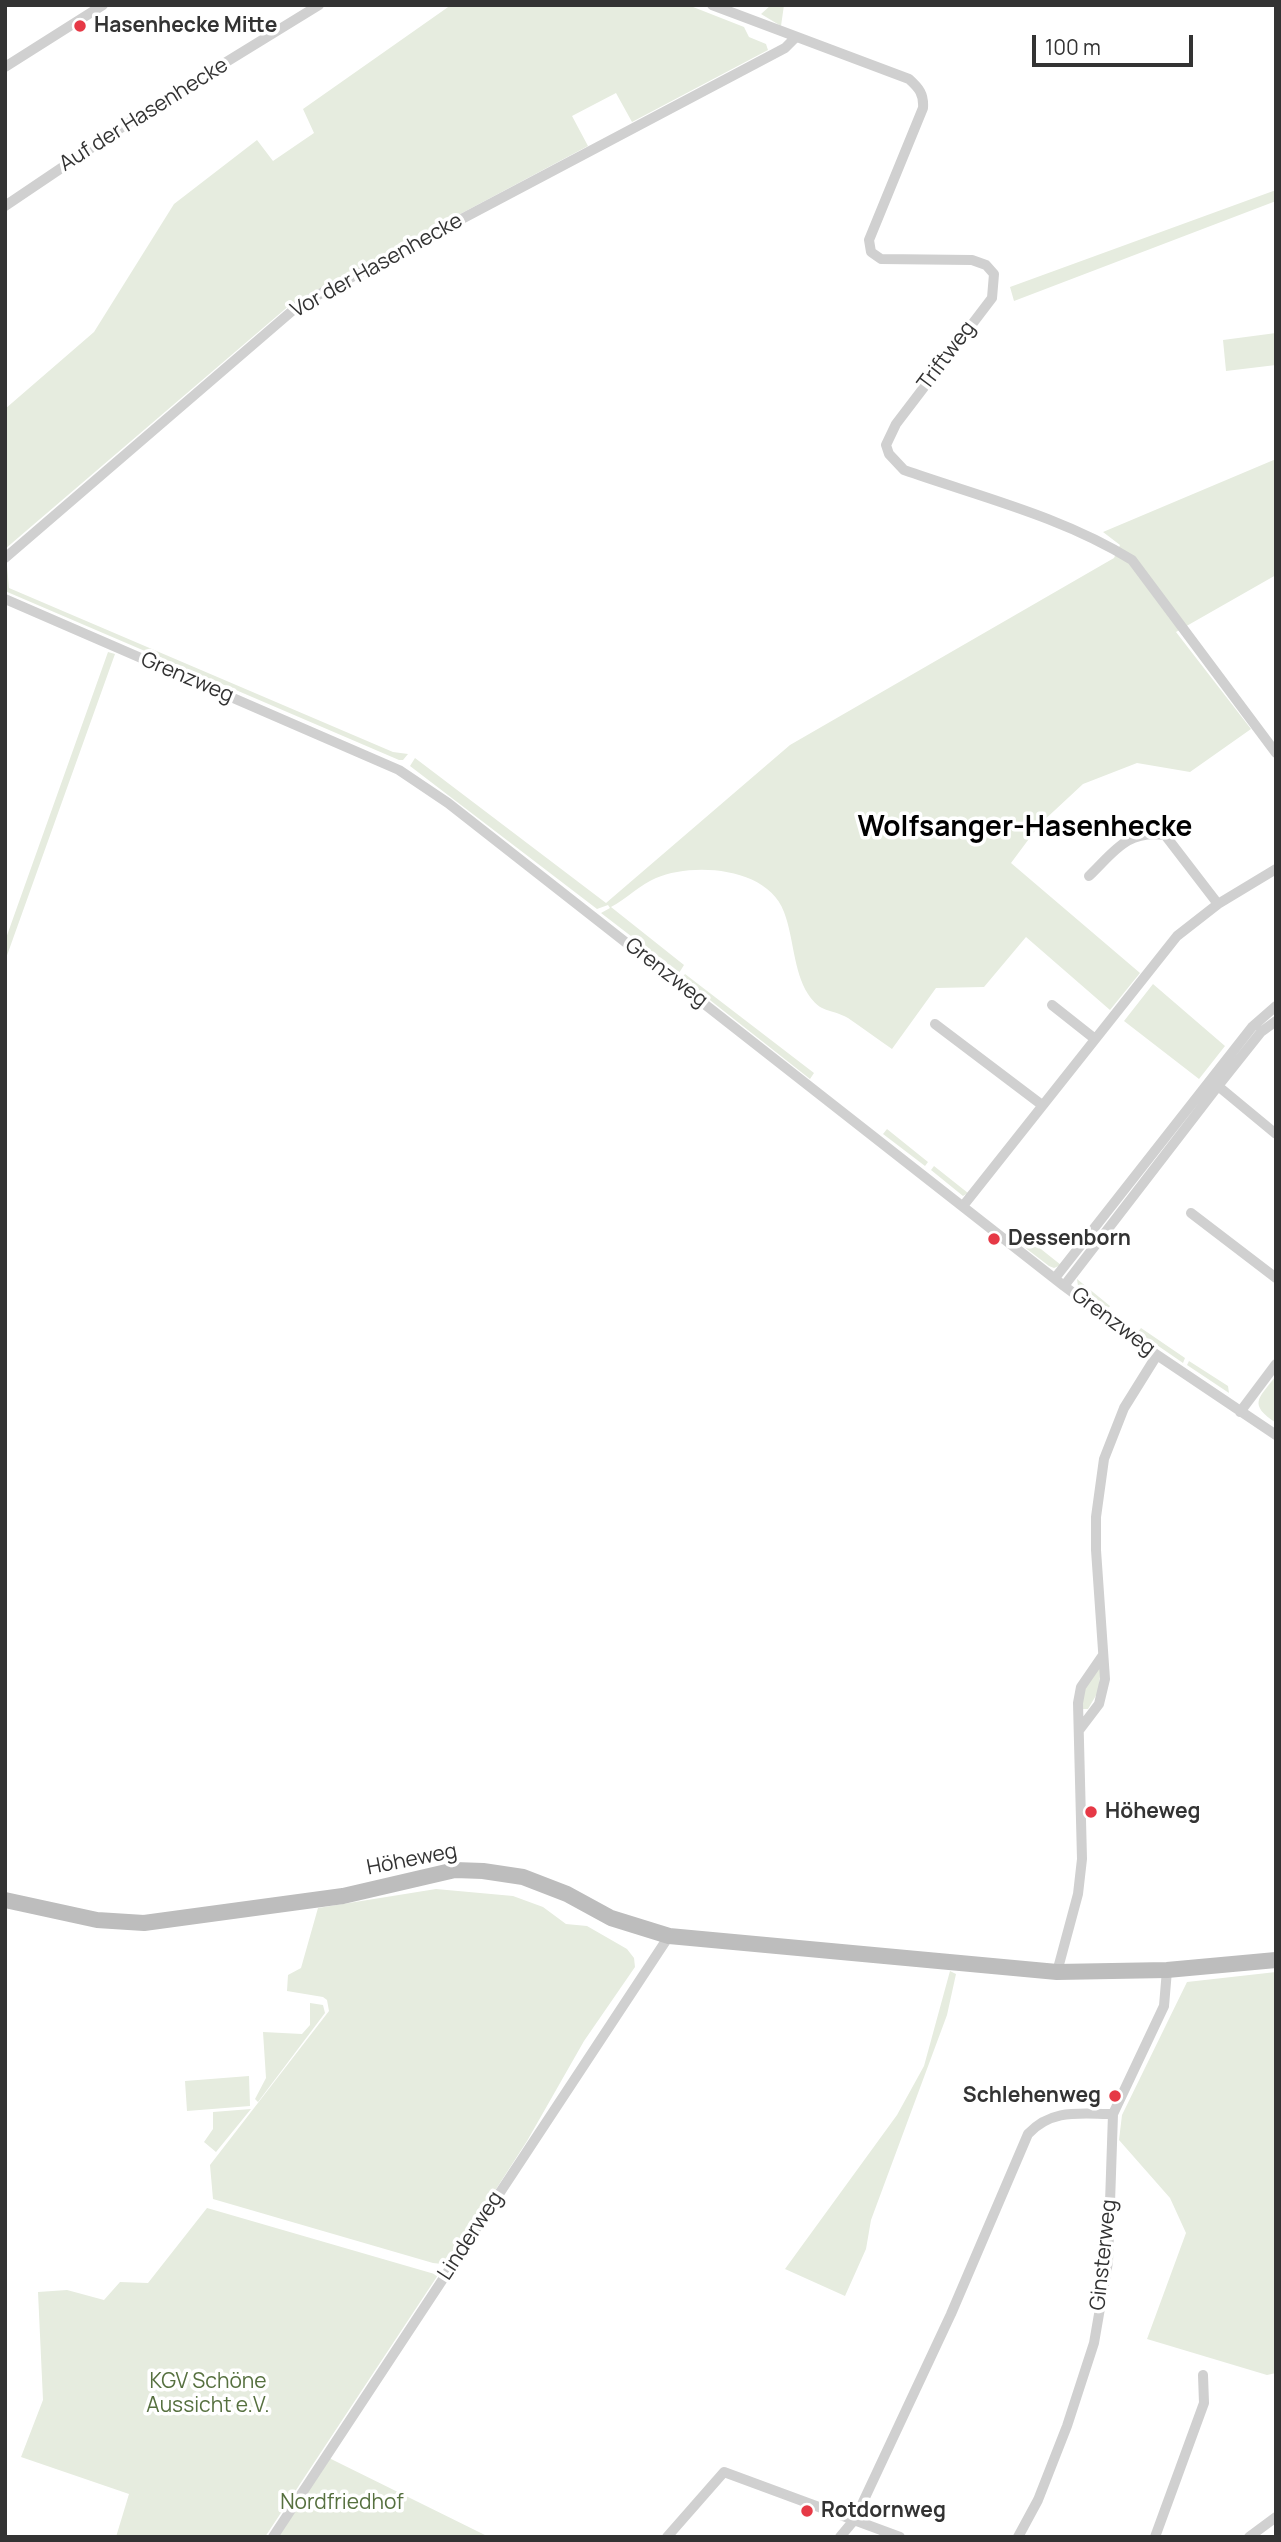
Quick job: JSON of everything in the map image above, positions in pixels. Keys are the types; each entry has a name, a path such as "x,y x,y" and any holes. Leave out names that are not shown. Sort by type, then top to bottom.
{"street":[{"path":"5,67 103,5"},
{"name":"Auf der Hasenhecke","path":"5,206 140,115 319,5"},
{"name":"Triftweg","path":"712,5 725,8 793,39 909,79 917,86 923,98 918,122 869,240 872,252 881,259 972,260 986,265 994,274 992,298 896,424 886,445 889,454 904,471 1066,526 1101,540 1132,560 1276,753"},
{"name":"Vor der Hasenhecke","path":"5,558 299,305 785,48 793,39"},
{"name":"Grenzweg","path":"5,599 399,770 458,811 1064,1286 1157,1355 1276,1435"},
{"path":"1089,876 1128,839 1138,834 1165,835 1218,904"},
{"path":"963,1206 1177,936 1218,904 1276,869"},
{"path":"1052,1005 1095,1039"},
{"path":"1055,1278 1252,1027 1276,1006"},
{"path":"1064,1286 1261,1032 1276,1021"},
{"path":"935,1024 1042,1105"},
{"path":"1218,1086 1276,1134"},
{"path":"1191,1213 1276,1278"},
{"path":"1080,1729 1093,1714 1103,1692 1096,1539 1104,1460 1124,1409 1157,1355"},
{"path":"1240,1412 1276,1364"},
{"path":"1057,1972 1063,1938 1078,1894 1082,1859 1081,1686 1103,1655"},
{"name":"Höheweg","path":"6,1900 97,1920 144,1923 343,1896 455,1870 483,1871 523,1877 567,1894 611,1918 668,1937 1057,1972 1167,1970 1276,1960"},
{"name":"Linderweg","path":"273,2537 668,1937"},
{"name":"Ginsterweg","path":"1018,2537 1038,2500 1067,2426 1094,2343 1108,2262 1113,2114 1164,2006 1167,1970"},
{"path":"840,2537 855,2519 951,2314 1028,2134 1037,2124 1054,2115 1113,2114"},
{"path":"1155,2537 1204,2403 1203,2375"},
{"path":"667,2537 724,2472 900,2537"},
{"path":"1249,2537 1276,2517"}],"green space":[{"path":"451,5 688,5 744,27 749,37 766,44 768,50 632,122 616,93 572,116 588,146 291,304 5,549 5,409 94,332 174,204 257,140 273,161 314,133 303,109"},
{"path":"771,5 784,5 781,26 761,14"},
{"path":"1276,190 1276,201 1014,301 1010,287"},
{"path":"1276,333 1276,365 1226,371 1223,340"},
{"path":"1276,459 1276,575 1176,632 1251,729 1190,772 1137,763 1083,784 1040,824 1011,863 1140,973 1110,1010 1026,937 984,987 936,988 892,1049 848,1018 817,1005 808,994 799,975 784,912 775,897 762,885 728,872 689,870 656,878 611,907 684,965 679,973 601,913 610,908 608,905 597,909 410,766 415,758 606,903 790,745 1114,558 1120,545 1103,532"},
{"path":"7,565 9,588 393,752 408,754 403,760 399,760 5,591"},
{"path":"108,652 115,654 5,961 5,941"},
{"path":"685,974 814,1073 810,1079 682,978"},
{"path":"1153,984 1225,1046 1199,1079 1124,1021"},
{"path":"887,1129 928,1162 925,1166 883,1134"},
{"path":"934,1166 968,1193 963,1196 931,1170"},
{"path":"1012,1226 1061,1265 1054,1268 1049,1266 1006,1233"},
{"path":"1077,1279 1110,1306 1107,1310 1078,1286"},
{"path":"1141,1328 1185,1358 1183,1363 1138,1332"},
{"path":"1189,1361 1228,1386 1229,1393 1187,1365"},
{"path":"1276,1376 1276,1423 1262,1411 1259,1401"},
{"path":"1098,1668 1101,1669 1098,1692 1088,1709 1083,1709 1083,1693"},
{"path":"436,1889 513,1896 543,1907 566,1924 587,1926 627,1949 634,1958 635,1967 584,2041 527,2141 451,2259 442,2264 433,2263 213,2199 210,2165 329,2011 327,2000 323,1997 287,1991 288,1975 301,1968 318,1908"},
{"path":"950,1971 956,1974 947,2015 871,2220 866,2249 845,2296 785,2269 897,2115 924,2066"},
{"path":"1276,1972 1276,2373 1267,2375 1147,2339 1186,2233 1170,2198 1119,2140 1122,2115 1187,1982"},
{"path":"310,2003 323,2005 325,2013 258,2102 255,2099 266,2078 263,2032 302,2034 310,2025"},
{"path":"249,2076 250,2106 187,2111 185,2081"},
{"path":"251,2109 216,2152 204,2142 213,2129 213,2112"},
{"name":"KGV Schöne Aussicht e.V.","path":"207,2208 438,2275 265,2537 116,2537 129,2494 21,2457 43,2400 38,2292 67,2290 104,2300 120,2282 148,2283"},
{"name":"Nordfriedhof","path":"329,2458 489,2537 277,2537"}],"place":[{"name":"Hasenhecke Mitte","path":"80,26"},
{"name":"Dessenborn","path":"994,1239"},
{"name":"Höheweg","path":"1091,1812"},
{"name":"Schlehenweg","path":"1115,2096"},
{"name":"Rotdornweg","path":"807,2511"}],"district":[{"name":"Wolfsanger-Hasenhecke","path":"1025,828"}]}
